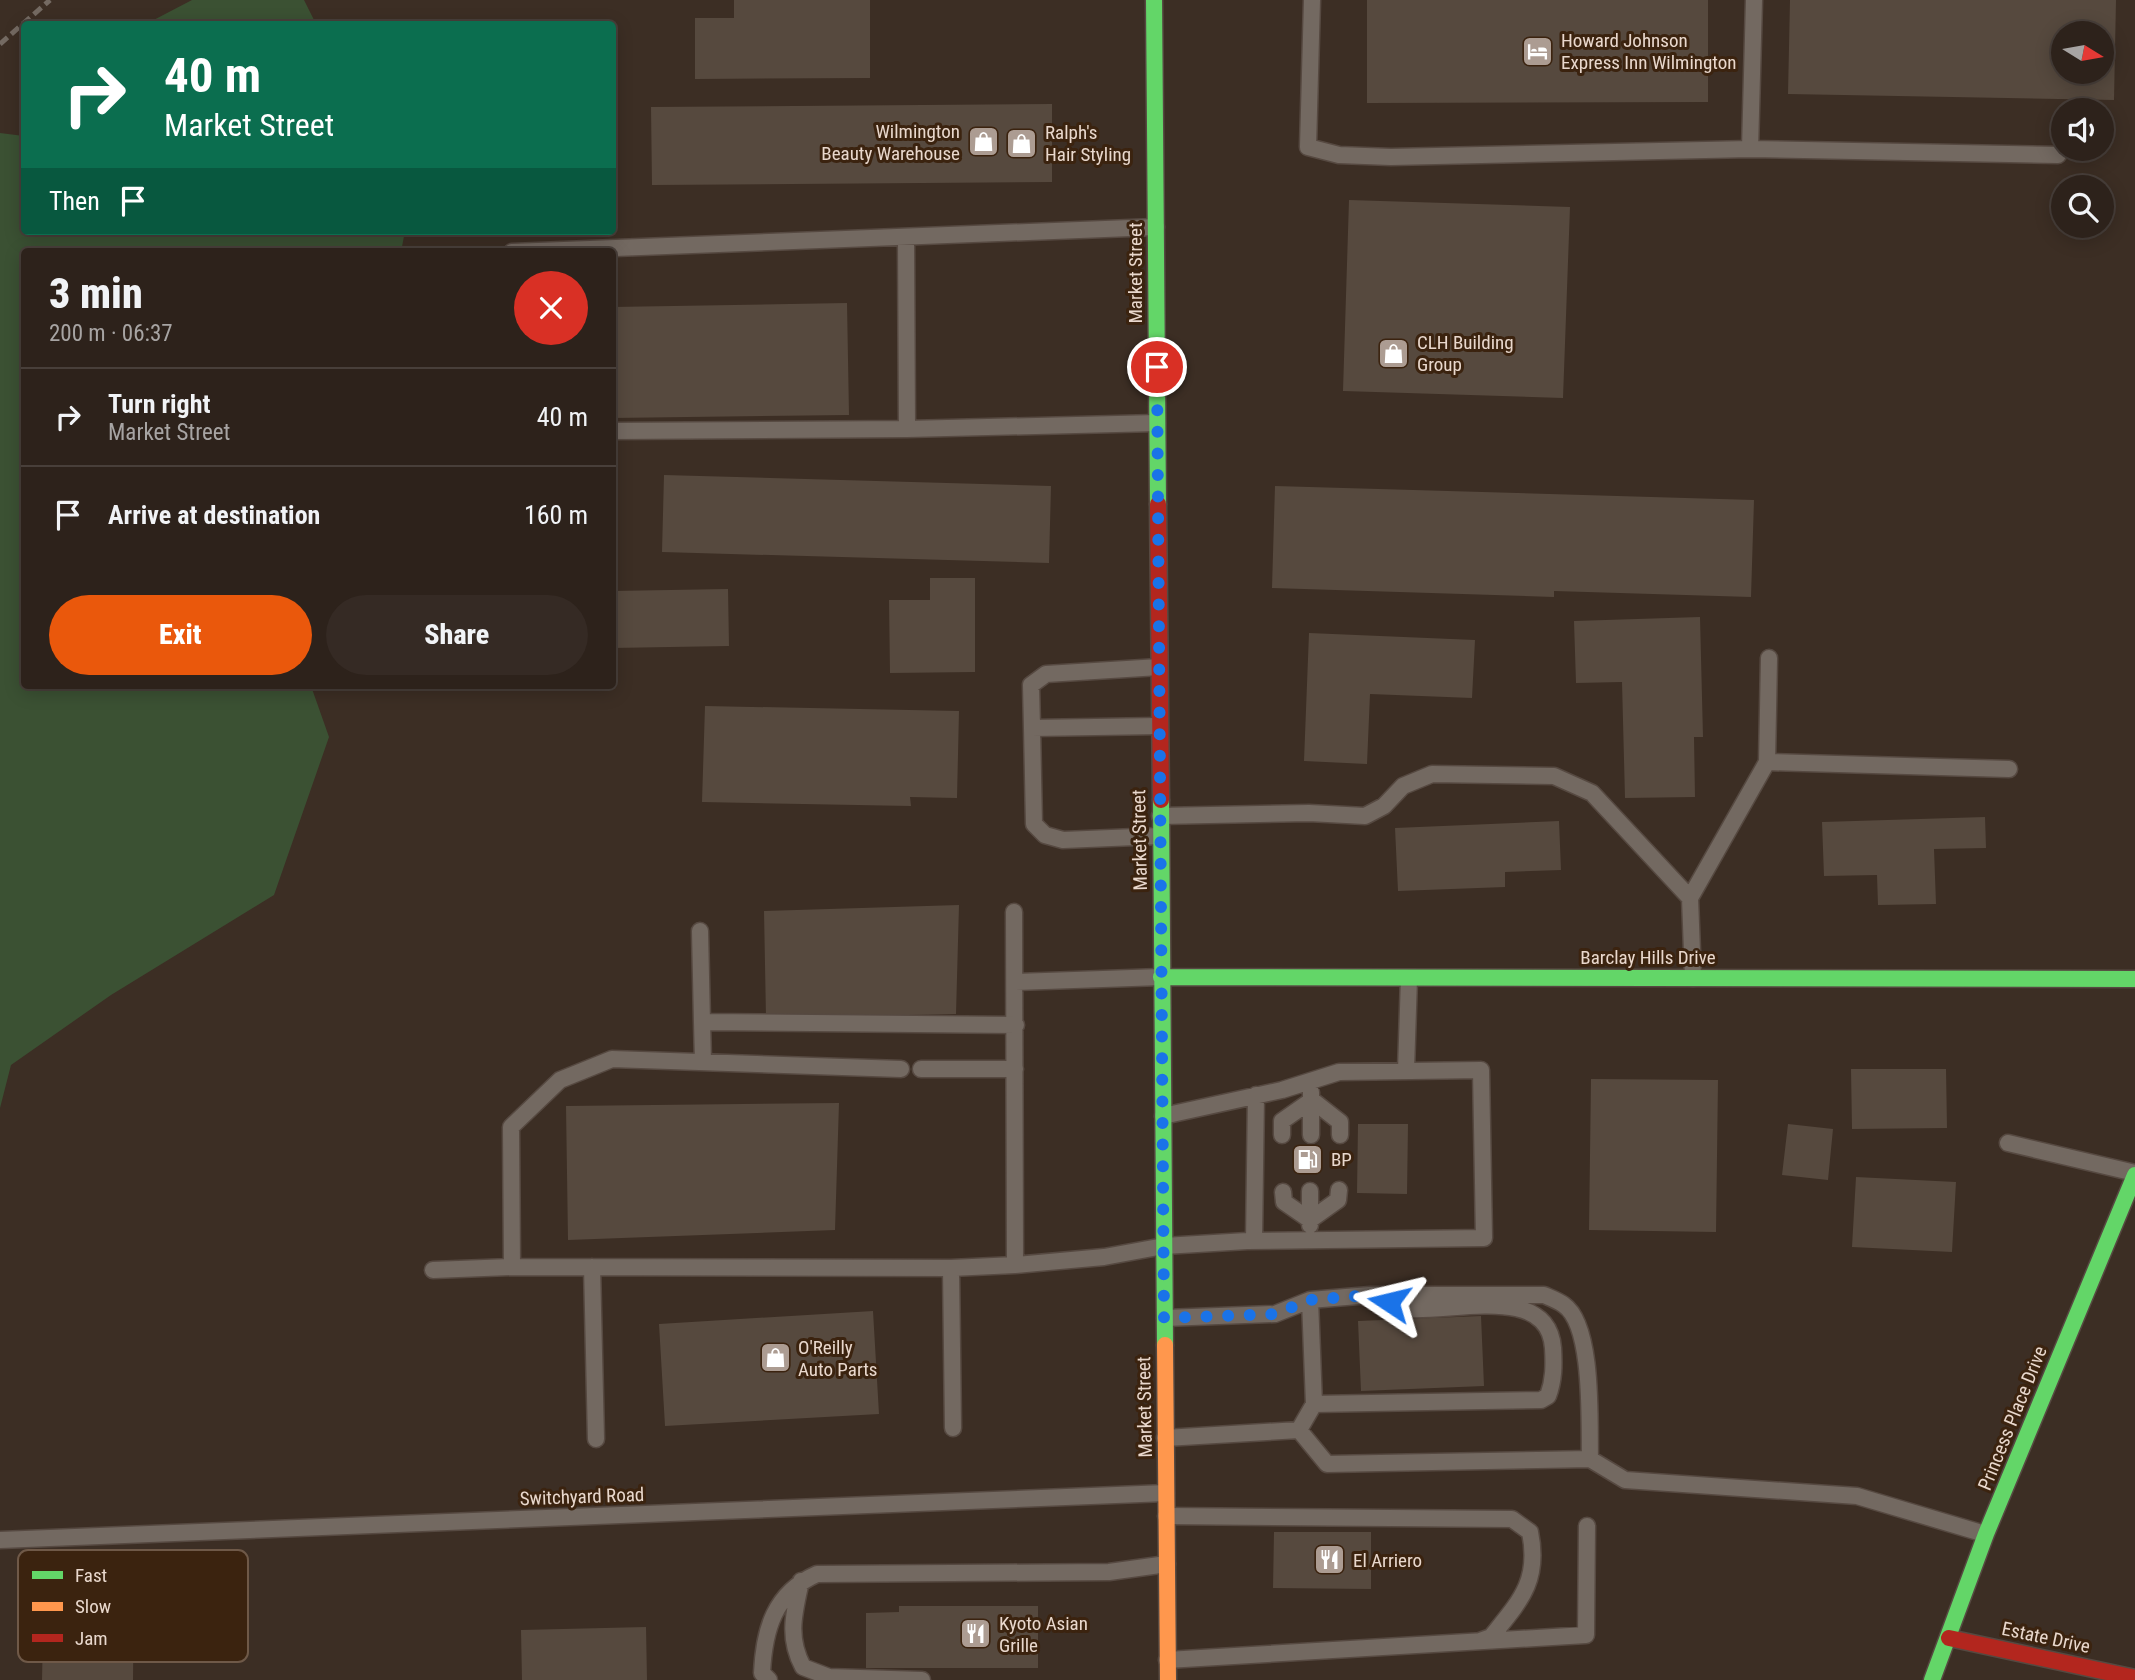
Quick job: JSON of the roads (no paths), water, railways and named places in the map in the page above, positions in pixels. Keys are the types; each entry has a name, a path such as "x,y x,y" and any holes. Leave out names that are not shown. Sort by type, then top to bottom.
{"main road":[{"name":"Market Street","path":"1154,0 1168,1680"},
{"name":"Barclay Hills Drive","path":"1161,977 2135,979"},
{"name":"Princess Place Drive","path":"1932,1680 1986,1534 2135,1174"},
{"name":"Estate Drive","path":"1949,1638 2135,1678"}],"lane":[{"path":"1312,0 1308,147 1339,155 1391,157 1750,149 2051,155"},
{"path":"1750,149 1754,0"},
{"path":"616,248 1156,228"},
{"path":"906,238 907,429"},
{"path":"616,431 907,429 1157,423"},
{"path":"1693,978 1690,898 1767,762 1769,657"},
{"path":"1159,667 1046,674 1038,677 1031,685 1034,824 1045,835 1063,840 1160,836"},
{"path":"1032,728 1160,726"},
{"path":"1767,762 2009,769"},
{"path":"1160,816 1309,813 1365,816 1384,806 1403,786 1432,774 1554,776 1592,793 1690,898"},
{"path":"1014,912 1015,1265"},
{"path":"701,930 702,1062"},
{"path":"1015,982 1161,977"},
{"path":"1406,1070 1409,978"},
{"path":"702,1022 1016,1025"},
{"path":"512,1267 511,1127 560,1080 612,1059 901,1069"},
{"path":"921,1069 1015,1069"},
{"path":"433,1270 512,1267 951,1268 1104,1257 1164,1246 1310,1238 1484,1238 1481,1070 1339,1072 1256,1095 1163,1116"},
{"path":"1311,1078 1311,1135"},
{"path":"1255,1241 1256,1095"},
{"path":"1282,1135 1282,1121 1312,1100"},
{"path":"1312,1100 1339,1122 1340,1135"},
{"path":"2008,1143 2135,1174"},
{"path":"1310,1220 1338,1200 1339,1190"},
{"path":"1310,1191 1310,1238"},
{"path":"1283,1192 1284,1202 1310,1220"},
{"path":"592,1267 596,1439"},
{"path":"951,1268 953,1428"},
{"path":"1164,1318 1275,1314 1310,1300 1370,1295 1544,1296 1566,1305 1577,1321 1588,1385 1590,1459"},
{"path":"1314,1404 1541,1400 1548,1396 1554,1363 1552,1335 1545,1320 1532,1311 1512,1307 1407,1309 1370,1295"},
{"path":"1299,1430 1314,1404 1310,1300"},
{"path":"1299,1430 1327,1464 1590,1459 1625,1480 1857,1496 1986,1534"},
{"path":"1166,1437 1299,1430"},
{"name":"Switchyard Road","path":"0,1540 1166,1493"},
{"path":"1166,1516 1512,1519 1530,1532 1534,1551 1531,1581 1491,1637 1475,1644"},
{"path":"1167,1660 1475,1644 1586,1635 1587,1526"},
{"path":"769,1680 762,1673 764,1638 783,1598 802,1581 817,1574 1109,1572 1167,1564"},
{"path":"802,1581 791,1623 793,1649 803,1667 829,1677 922,1680"}],"railway":[{"path":"26,21 50,0"},
{"path":"0,44 21,26"}],"place":[{"name":"Howard Johnson Express Inn Wilmington","path":"1538,51"},
{"name":"Wilmington Beauty Warehouse","path":"983,142"},
{"name":"Ralph's Hair Styling","path":"1022,143"},
{"name":"CLH Building Group","path":"1394,353"},
{"name":"BP","path":"1308,1159"},
{"name":"O'Reilly Auto Parts","path":"775,1358"},
{"name":"El Arriero","path":"1330,1560"},
{"name":"Kyoto Asian Grille","path":"976,1634"}]}
